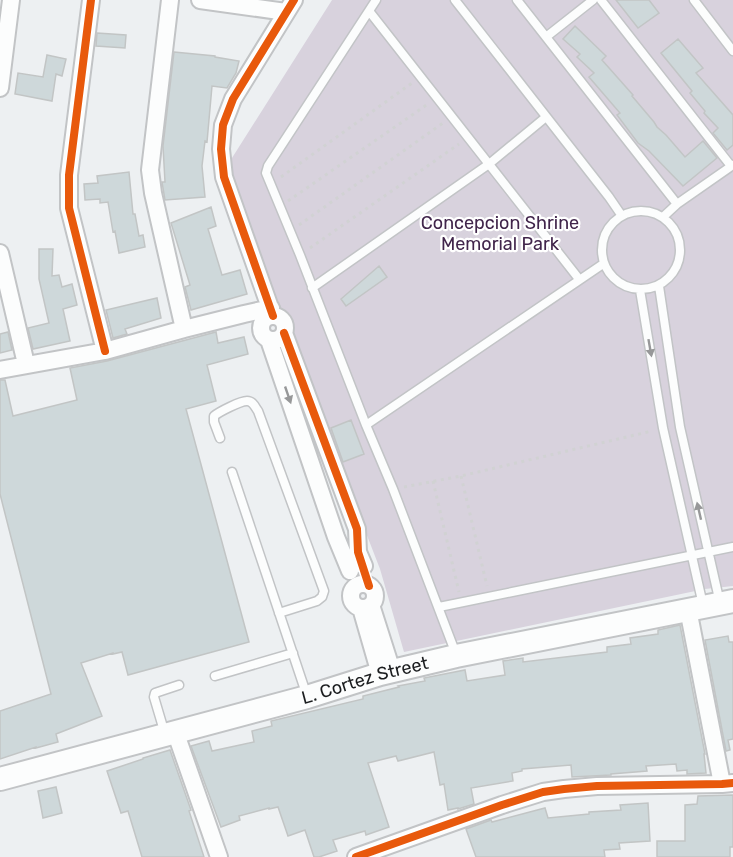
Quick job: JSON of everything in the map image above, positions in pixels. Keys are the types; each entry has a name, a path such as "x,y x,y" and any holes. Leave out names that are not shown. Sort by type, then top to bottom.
{"main road":[{"name":"L. Cortez Street","path":"0,779 307,697 386,673 456,656 711,605"}],"street":[{"path":"0,88 11,0"},
{"path":"91,0 69,175 69,208 105,351"},
{"path":"170,0 150,170 153,193 184,329"},
{"path":"200,0 290,6 233,99 223,125 221,148 224,177 272,312 284,324 276,337 336,537 359,577 352,593 352,599 355,605 366,606 386,673"},
{"path":"0,253 26,364"},
{"path":"0,370 105,351 244,314 272,312"},
{"path":"356,857 543,792 597,786 727,783 711,605"},
{"path":"170,733 219,857"}],"lane":[{"path":"376,0 268,166 266,173 393,489 456,656"},
{"path":"455,0 622,216"},
{"path":"517,0 677,204"},
{"path":"546,38 593,0"},
{"path":"601,0 732,165 677,204 663,218"},
{"path":"694,0 733,51"},
{"path":"369,11 579,279"},
{"path":"312,288 489,164 546,117"},
{"path":"632,212 653,213 663,218 673,227 679,239 680,253 677,266 670,278 659,286 640,290 625,287 612,278 603,264 602,242 606,232 622,216 632,212"},
{"path":"366,425 603,264"},
{"path":"659,286 680,427 708,551 711,605"},
{"path":"640,290 663,428 692,554 711,605"},
{"path":"220,438 214,416 219,411 247,401 253,403 258,411 324,591 322,597 317,601 279,613"},
{"path":"232,472 307,697"},
{"path":"439,607 733,547"},
{"path":"215,675 292,653"},
{"path":"170,733 153,696 154,693 179,685"}],"path":[{"path":"271,184 421,77"},
{"path":"280,207 437,98"},
{"path":"290,231 452,117"},
{"path":"300,255 468,138"},
{"path":"393,489 461,476 663,428"},
{"path":"461,476 489,596"},
{"path":"433,482 461,602"}],"green space":[{"name":"Concepcion Shrine Memorial Park","path":"332,0 733,0 733,586 705,589 404,652 380,569 225,169"}],"building":[{"path":"616,0 649,0 659,13 638,28"},
{"path":"575,26 606,56 602,60 685,157 703,141 717,158 683,186 649,151 638,143 617,115 620,113 589,77 594,73 577,57 580,54 563,39"},
{"path":"97,33 126,35 125,48 96,46"},
{"path":"678,39 703,68 696,73 733,115 733,145 727,150 713,133 718,128 704,113 705,111 690,93 692,91 661,53"},
{"path":"174,52 239,61 236,73 227,88 212,86 207,142 205,141 202,166 205,197 165,200 162,182 165,182 163,146"},
{"path":"47,55 66,59 62,76 56,74 52,101 15,94 18,73 43,77"},
{"path":"129,172 133,214 135,214 139,236 143,235 145,247 119,253 108,202 100,203 100,199 85,200 84,184 98,183 97,176"},
{"path":"211,207 216,226 208,229 222,275 240,270 247,294 191,310 185,287 190,285 171,223"},
{"path":"39,249 53,249 52,276 59,275 62,287 72,284 77,305 63,309 70,341 33,349 28,328 49,323 39,279"},
{"path":"379,266 387,277 346,306 341,299"},
{"path":"157,298 161,318 125,329 127,334 113,338 106,310"},
{"path":"8,332 12,350 0,353 0,334"},
{"path":"216,332 218,343 244,337 248,354 207,365 216,401 186,409 249,642 128,675 122,652 81,663 102,716 56,734 58,742 0,759 0,711 51,694 0,494 0,380 5,380 13,416 77,400 70,368 107,361"},
{"path":"351,420 364,454 343,462 331,428"},
{"path":"680,625 705,754 706,773 687,774 687,770 677,771 676,764 646,766 647,771 572,777 571,765 522,769 522,771 512,773 513,781 471,788 474,804 448,810 444,784 440,785 434,752 398,761 396,756 368,763 389,827 366,835 365,831 333,840 337,851 314,857 305,830 288,836 278,807 239,816 240,820 221,827 191,746 209,741 212,751 254,742 252,731 272,726 271,721 363,699 363,696 425,681 424,678 465,670 467,681 505,675 503,661 523,658 523,662 607,652 607,647 631,644 630,638 658,634 658,630"},
{"path":"728,636 729,642 733,642 733,739 728,740 730,750 726,751 705,640"},
{"path":"170,750 191,810 189,811 204,857 142,857 128,811 121,813 107,771"},
{"path":"56,787 62,813 43,818 38,791"},
{"path":"733,795 733,847 730,847 730,857 657,857 657,841 685,841 685,805 697,804 698,796"},
{"path":"648,803 650,841 619,843 620,849 604,850 605,857 476,857 466,829 491,820 492,822 545,808 548,818 621,810 620,805"}],"cycle path":[{"path":"91,0 69,175 69,208 105,351"},
{"path":"273,316 224,177 221,149 223,125 233,99 294,0"},
{"path":"284,333 357,529 358,552 369,586"},
{"path":"356,857 543,792 597,786 733,783"}]}
